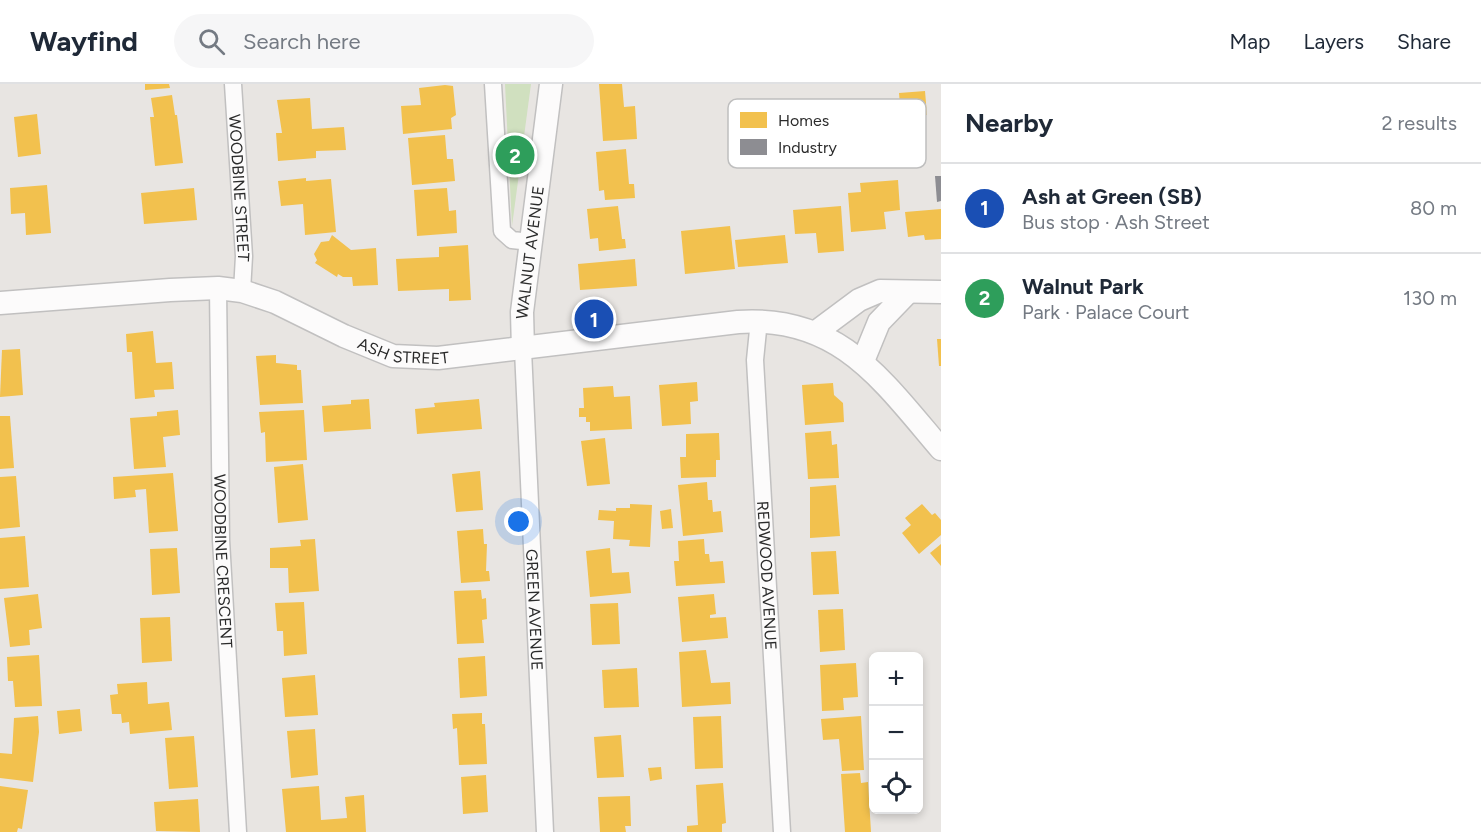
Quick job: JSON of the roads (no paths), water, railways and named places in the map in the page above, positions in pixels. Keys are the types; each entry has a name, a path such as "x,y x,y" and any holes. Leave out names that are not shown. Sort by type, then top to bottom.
{"main road":[{"name":"WALNUT AVENUE","path":"523,350 522,312 551,84"},
{"name":"ASH STREET","path":"0,303 218,288 242,291 275,302 344,336 393,356 438,358 523,350 759,320 789,324 816,332 838,343 863,361 941,449"},
{"path":"816,332 858,300 880,291 941,292"},
{"path":"863,361 879,322 907,293"}],"street":[{"name":"WOODBINE STREET","path":"232,84 244,256 242,291"},
{"path":"493,84 502,231 512,240 531,242"},
{"name":"WOODBINE CRESCENT","path":"218,288 221,540 238,832"},
{"name":"REDWOOD AVENUE","path":"759,320 755,360 782,832"},
{"name":"GREEN AVENUE","path":"523,350 545,832"}],"place":[{"name":"Walnut Park","path":"515,155"},
{"name":"Ash at Green (SB)","path":"594,319"}]}
